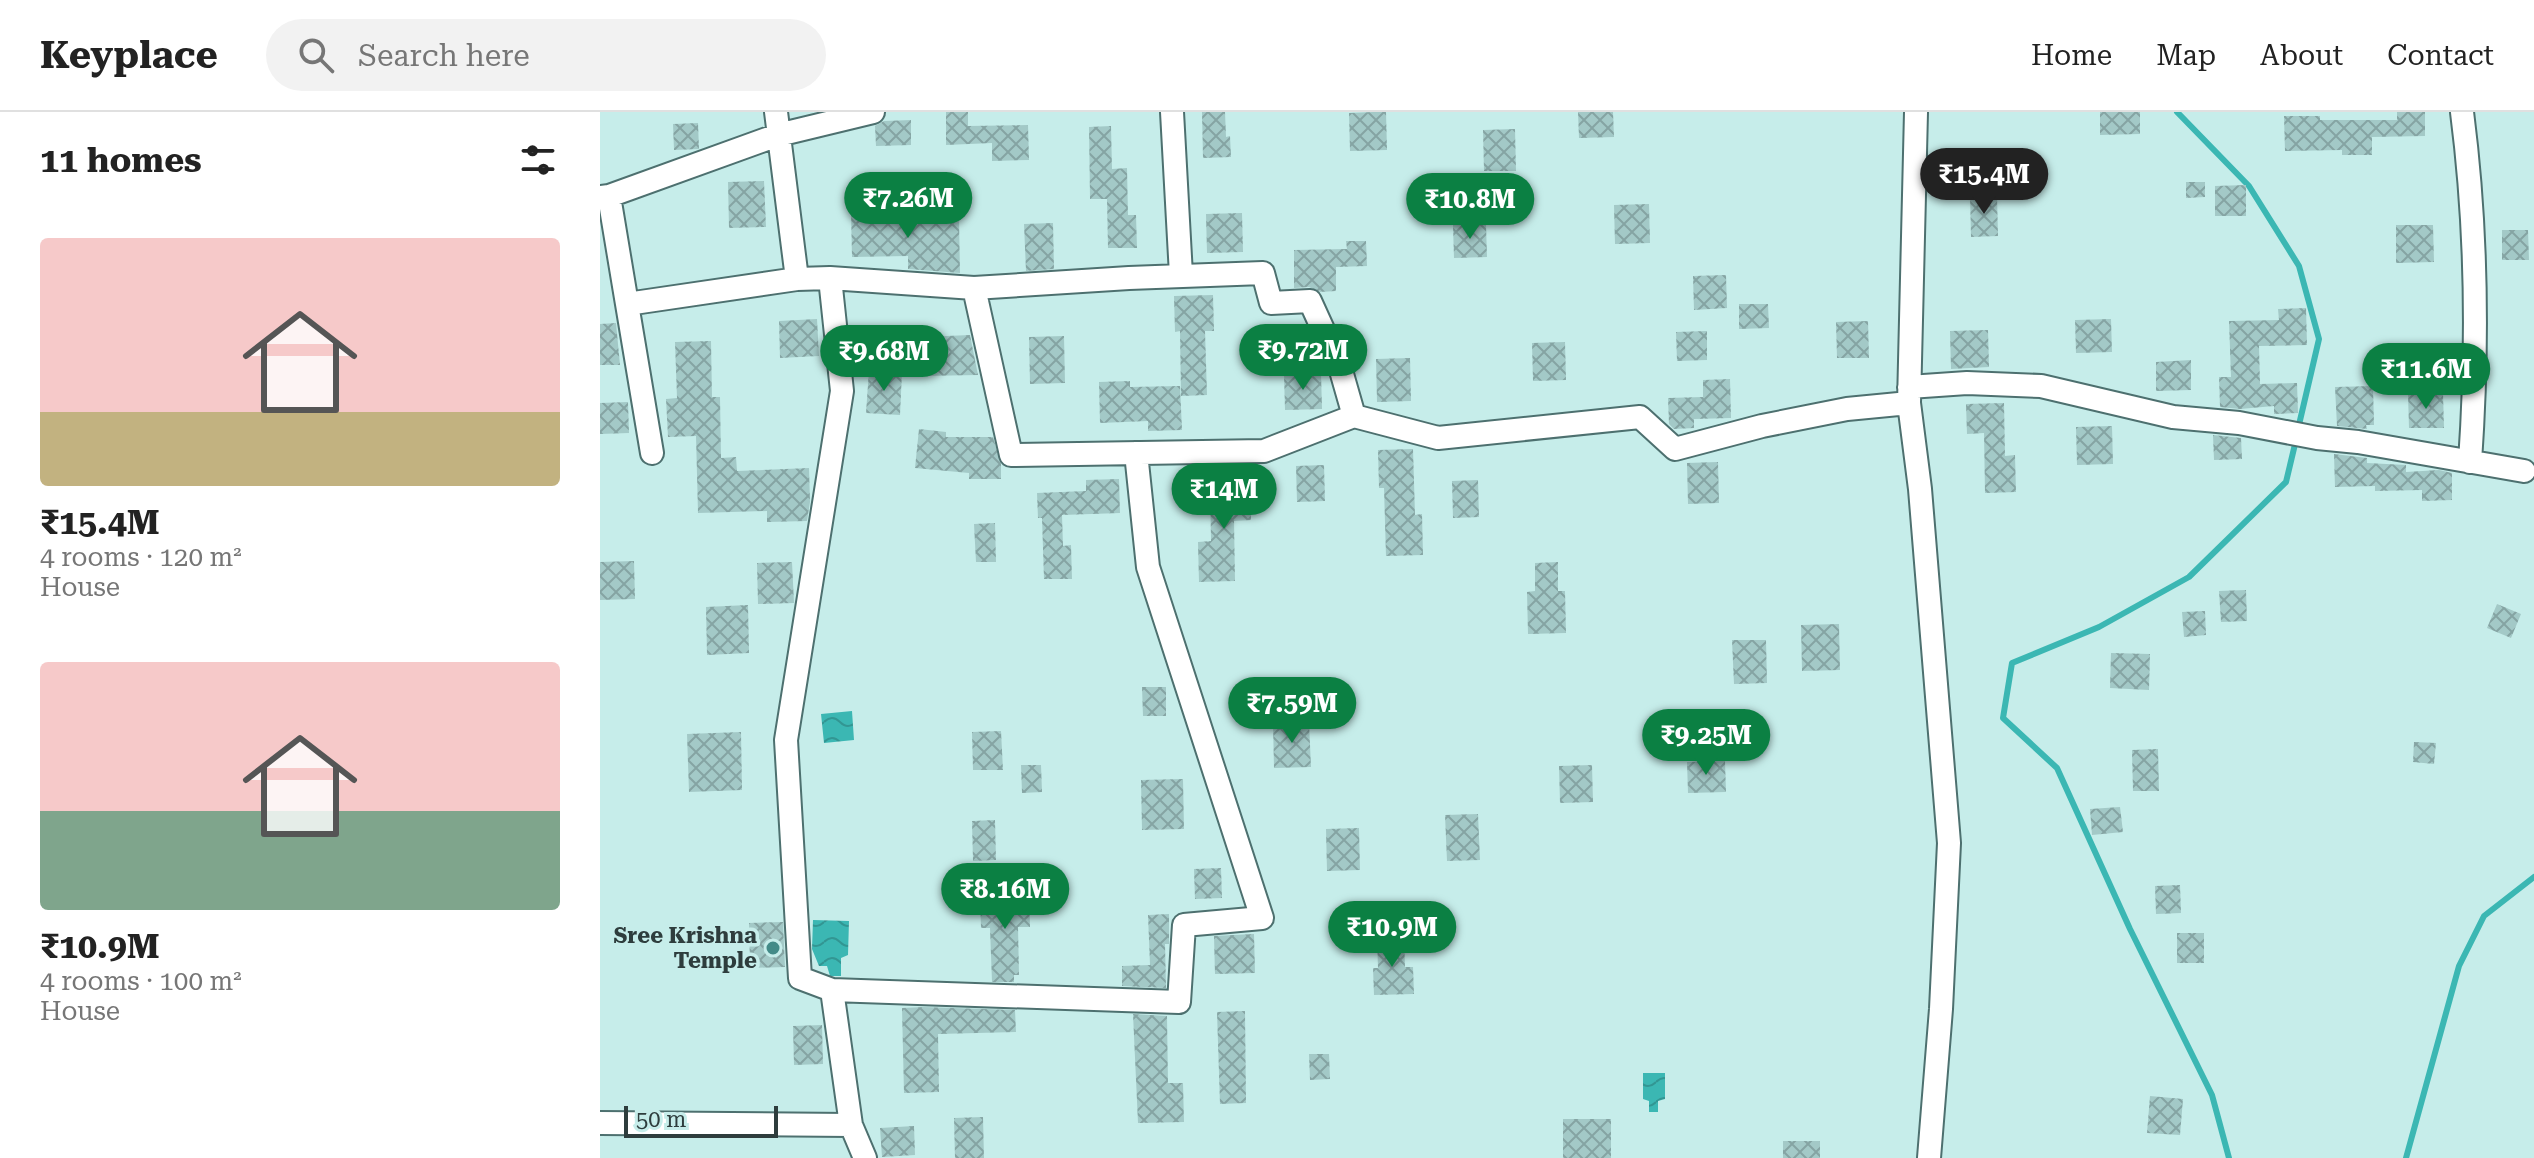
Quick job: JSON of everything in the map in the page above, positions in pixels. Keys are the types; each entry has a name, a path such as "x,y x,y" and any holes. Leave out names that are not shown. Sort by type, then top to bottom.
{"street":[{"path":"776,112 797,279"},
{"path":"652,453 605,197 778,135 873,112"},
{"path":"1172,112 1181,275"},
{"path":"1916,112 1909,395 1949,843 1941,1009 1929,1158"},
{"path":"2462,112 2471,181 2476,386 2470,462"},
{"path":"627,304 797,279 830,278 974,288 1263,273 1271,303 1310,301 1340,367 1354,416"},
{"path":"830,278 842,391 786,740 800,978 832,990 1179,1002 1184,925 1262,918 1148,567 1136,453"},
{"path":"974,288 1011,455 1264,451 1354,416 1438,438 1640,417 1675,449 1762,426 1967,383 2041,386 2173,417 2239,423 2524,471"},
{"path":"832,990 851,1125 865,1158"},
{"path":"600,1123 851,1125"}],"water":[{"path":"852,711 854,740 824,743 821,714"},
{"path":"813,920 849,921 848,955 841,958 841,976 830,976 827,966 819,966 812,949"},
{"path":"1643,1073 1665,1073 1665,1099 1658,1101 1658,1112 1649,1112 1649,1101 1643,1099"}],"building":[{"path":"946,112 968,112 968,126 1028,125 1029,160 992,161 992,143 946,145"},
{"path":"1202,112 1225,112 1231,157 1203,158"},
{"path":"1386,112 1387,150 1350,151 1349,113"},
{"path":"1578,112 1613,112 1614,137 1579,138"},
{"path":"2100,112 2140,112 2140,134 2100,135"},
{"path":"2397,112 2425,112 2425,136 2372,137 2372,155 2342,155 2342,150 2285,151 2284,116 2320,116 2320,120 2397,120"},
{"path":"911,120 911,145 876,146 875,126 884,121"},
{"path":"698,123 699,149 674,150 673,124"},
{"path":"1111,126 1112,169 1127,168 1128,215 1136,215 1137,248 1108,248 1107,199 1090,199 1089,127"},
{"path":"1515,129 1516,171 1484,171 1483,130"},
{"path":"764,181 766,227 729,228 728,182"},
{"path":"2186,182 2205,182 2205,197 2186,198"},
{"path":"2246,185 2246,216 2215,216 2215,186"},
{"path":"1997,195 1998,236 1971,237 1970,196"},
{"path":"1649,204 1650,243 1615,244 1614,205"},
{"path":"889,210 889,220 959,218 960,273 908,269 908,256 852,257 851,211"},
{"path":"1242,213 1243,252 1207,253 1206,214"},
{"path":"1053,223 1054,269 1026,271 1024,224"},
{"path":"1486,224 1487,257 1454,258 1453,225"},
{"path":"2396,225 2433,225 2434,262 2396,263"},
{"path":"2502,230 2528,230 2529,260 2502,260"},
{"path":"1346,241 1366,241 1367,266 1336,267 1336,291 1294,288 1294,250 1347,249"},
{"path":"1726,275 1727,308 1694,310 1693,276"},
{"path":"1213,295 1214,331 1205,331 1207,395 1181,396 1180,331 1175,332 1174,296"},
{"path":"1739,304 1768,304 1769,328 1739,329"},
{"path":"2306,308 2307,345 2259,346 2260,384 2297,383 2298,413 2274,414 2274,406 2220,407 2219,377 2231,377 2229,321 2279,320 2278,309"},
{"path":"817,319 819,356 780,358 779,321"},
{"path":"2111,319 2112,352 2076,353 2075,320"},
{"path":"1868,321 1869,358 1837,358 1836,322"},
{"path":"616,323 620,365 600,365 600,324"},
{"path":"849,326 880,326 880,354 852,354"},
{"path":"1988,330 1989,367 1951,369 1950,331"},
{"path":"1707,331 1707,360 1677,361 1676,332"},
{"path":"970,335 978,375 924,376 923,337"},
{"path":"1064,336 1065,383 1030,384 1029,337"},
{"path":"711,341 712,397 720,397 721,458 736,457 737,471 809,468 807,521 767,522 767,511 698,513 696,436 668,437 666,399 677,398 675,342"},
{"path":"1565,342 1566,380 1533,381 1532,343"},
{"path":"1410,358 1411,401 1377,402 1376,359"},
{"path":"2191,360 2191,390 2156,391 2156,362"},
{"path":"869,370 902,372 900,415 866,413"},
{"path":"1321,373 1322,409 1285,410 1284,374"},
{"path":"1730,379 1731,418 1694,419 1694,428 1674,429 1669,424 1668,398 1703,397 1703,380"},
{"path":"1130,381 1130,387 1180,386 1182,430 1148,431 1148,421 1100,423 1099,382"},
{"path":"2373,386 2374,425 2366,425 2367,429 2337,426 2335,387"},
{"path":"2443,393 2444,428 2409,428 2408,394"},
{"path":"628,402 629,433 600,434 600,403"},
{"path":"2004,403 2005,456 2015,455 2016,492 1985,493 1984,433 1967,434 1966,404"},
{"path":"2112,426 2113,464 2077,465 2076,427"},
{"path":"919,429 946,432 946,437 993,437 1001,464 1001,479 969,479 969,473 915,468"},
{"path":"2213,435 2241,438 2242,459 2214,460"},
{"path":"1413,449 1415,515 1422,514 1423,555 1386,556 1384,488 1379,488 1378,450"},
{"path":"2334,454 2367,458 2367,463 2406,465 2406,472 2439,470 2452,473 2452,500 2422,501 2422,490 2375,491 2375,486 2335,487"},
{"path":"1718,462 1719,503 1688,504 1687,463"},
{"path":"1324,465 1325,501 1297,502 1296,466"},
{"path":"1119,479 1120,513 1062,515 1063,546 1071,545 1072,579 1044,579 1042,518 1038,518 1037,493 1086,491 1086,480"},
{"path":"1478,480 1479,517 1453,518 1452,481"},
{"path":"1250,482 1251,520 1234,521 1235,581 1199,582 1198,542 1211,541 1210,483"},
{"path":"995,523 996,562 976,562 974,524"},
{"path":"634,561 635,599 600,600 600,562"},
{"path":"792,562 794,603 758,604 757,563"},
{"path":"1558,562 1558,591 1565,591 1566,633 1528,634 1527,592 1535,591 1535,563"},
{"path":"2246,590 2247,621 2221,622 2219,591"},
{"path":"2497,604 2521,614 2511,638 2487,628"},
{"path":"748,605 749,653 707,655 706,607"},
{"path":"2205,611 2206,635 2184,637 2182,612"},
{"path":"1839,624 1840,670 1802,671 1801,625"},
{"path":"1732,640 1766,640 1767,683 1734,684"},
{"path":"2111,653 2150,654 2149,690 2110,688"},
{"path":"1142,687 1166,687 1166,716 1143,716"},
{"path":"1309,722 1311,767 1274,768 1273,723"},
{"path":"1001,731 1003,770 973,770 972,732"},
{"path":"741,732 742,790 689,792 687,734"},
{"path":"2414,742 2436,743 2434,764 2413,762"},
{"path":"2158,749 2159,791 2133,791 2132,750"},
{"path":"1725,761 1726,792 1688,793 1687,762"},
{"path":"1021,765 1041,765 1042,792 1022,793"},
{"path":"1592,765 1593,802 1560,803 1559,766"},
{"path":"1183,779 1184,829 1142,830 1141,780"},
{"path":"2120,807 2123,832 2092,835 2090,809"},
{"path":"1478,814 1480,860 1447,861 1445,815"},
{"path":"995,820 996,860 973,861 972,821"},
{"path":"1359,828 1360,870 1327,871 1326,829"},
{"path":"1221,868 1222,898 1195,899 1194,869"},
{"path":"2180,885 2181,913 2156,914 2155,886"},
{"path":"1029,893 1030,927 1018,927 1019,975 1014,975 1014,982 992,982 990,928 981,928 980,895"},
{"path":"1169,914 1169,944 1165,944 1166,988 1122,986 1122,966 1150,965 1148,915"},
{"path":"783,922 785,967 750,968 749,923"},
{"path":"2177,933 2204,933 2204,963 2177,963"},
{"path":"1254,934 1255,973 1215,974 1214,936"},
{"path":"1404,937 1405,967 1413,967 1414,994 1374,995 1373,968 1378,968 1377,938"},
{"path":"902,1008 1015,1010 1016,1032 938,1034 939,1092 904,1093"},
{"path":"1245,1011 1246,1103 1220,1104 1217,1012"},
{"path":"1133,1014 1167,1016 1168,1083 1183,1083 1184,1122 1138,1123"},
{"path":"822,1025 823,1064 794,1065 793,1026"},
{"path":"1309,1054 1329,1054 1330,1079 1310,1080"},
{"path":"2150,1096 2183,1099 2180,1135 2147,1133"},
{"path":"983,1117 984,1158 955,1158 954,1118"},
{"path":"1563,1119 1611,1119 1611,1158 1563,1158"},
{"path":"914,1126 915,1155 882,1157 880,1128"},
{"path":"1783,1141 1820,1141 1820,1158 1783,1158"}],"waterway":[{"path":"2177,112 2249,186 2299,266 2319,339 2298,429"},
{"path":"2229,1158 2212,1095 2130,929 2057,768 2003,718 2012,663 2099,627 2189,577 2286,482 2296,440"},
{"path":"2406,1158 2459,966 2484,916 2534,877"}],"place":[{"name":"Sree Krishna Temple","path":"773,948"}]}
